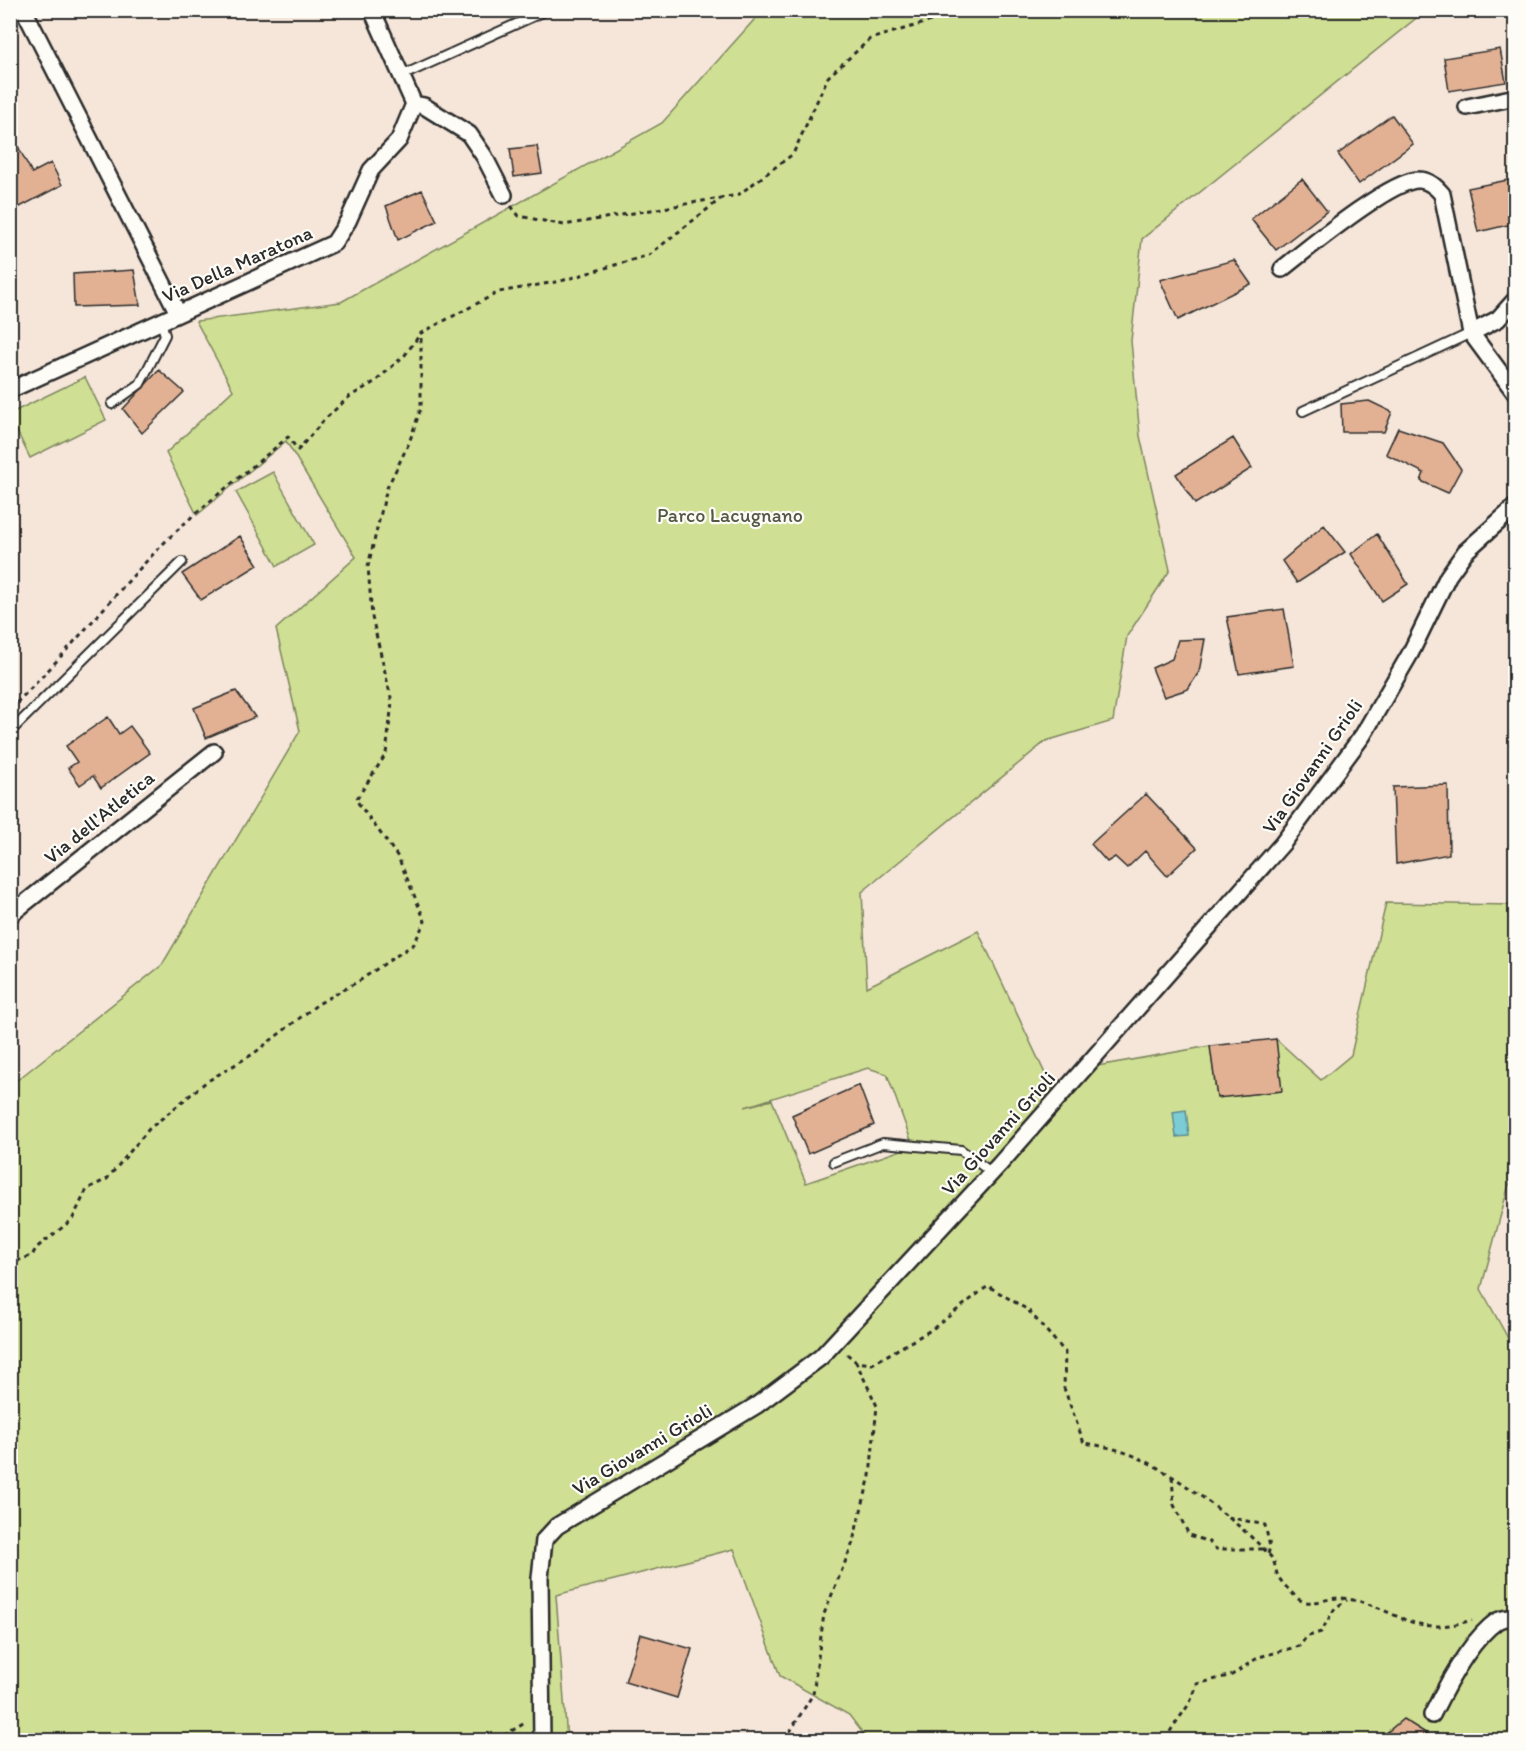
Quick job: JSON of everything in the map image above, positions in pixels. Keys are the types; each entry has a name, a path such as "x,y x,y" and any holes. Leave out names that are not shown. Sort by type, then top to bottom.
{"street":[{"path":"24,10 178,313"},
{"path":"372,10 414,104 424,106 469,134 484,156 504,195"},
{"path":"1467,107 1515,97"},
{"name":"Via Della Maratona","path":"10,390 334,243 348,221 371,170 399,140 414,104"},
{"path":"1282,269 1344,219 1403,184 1419,180 1433,184 1442,194 1470,333 1515,394"},
{"path":"1470,333 1498,319 1515,299"},
{"name":"Via Giovanni Grioli","path":"542,1740 540,1578 544,1540 557,1526 757,1405 821,1358 992,1173 1283,843 1363,735 1410,654 1448,576 1465,552 1515,506"},
{"name":"Via dell'Atletica","path":"10,915 214,752"},
{"path":"1432,1715 1445,1689 1474,1647 1498,1620 1515,1617"}],"lane":[{"path":"401,76 532,14 547,10"},
{"path":"112,404 140,384 165,335 160,322"},
{"path":"1303,411 1470,333"},
{"path":"10,732 182,562"},
{"path":"834,1162 883,1143 962,1150 992,1173"}],"path":[{"path":"504,195 519,216 564,225 738,195 793,154 828,77 870,39 969,10"},
{"path":"10,709 58,661 160,546 202,507 222,494 288,437 298,450 325,419 349,397 376,381 405,356 421,333 499,292 561,281 649,255 723,197"},
{"path":"10,1267 21,1259 32,1256 36,1248 72,1221 87,1189 107,1179 149,1129 206,1082 253,1054 318,1004 359,981 414,944 425,921 398,857 356,800 386,754 392,702 372,617 369,566 387,488 409,443 421,408 421,333"},
{"path":"856,1362 872,1364 932,1330 988,1286 1028,1310 1065,1352 1064,1388 1084,1443 1113,1448 1142,1459 1172,1477 1224,1515 1263,1549 1273,1559 1278,1578 1299,1600 1318,1603 1340,1598 1365,1604 1418,1625 1435,1627 1449,1627 1477,1619 1498,1620"},
{"path":"784,1740 813,1694 824,1614 852,1545 870,1476 877,1406 856,1362 834,1342"},
{"path":"1172,1477 1174,1505 1190,1535 1209,1542 1216,1549 1263,1549"},
{"path":"1224,1515 1265,1525 1270,1547 1268,1554"},
{"path":"1166,1740 1171,1729 1182,1718 1193,1701 1197,1684 1232,1674 1259,1657 1300,1646 1306,1637 1321,1632 1335,1608 1347,1600"},
{"path":"496,1740 540,1714"}],"green space":[{"name":"Parco Lacugnano","path":"762,11 1425,11 1142,239 1131,341 1140,436 1170,570 1127,636 1113,721 1046,741 862,892 867,987 978,931 1057,1099 1086,1068 1210,1046 1217,1098 1281,1091 1276,1039 1321,1080 1351,1055 1386,903 1515,905 1515,1185 1509,1184 1481,1289 1515,1351 1515,1740 979,1740 977,1734 967,1740 868,1740 849,1715 780,1676 734,1549 556,1595 567,1740 11,1740 11,1085 162,965 300,731 276,629 356,557 286,441 197,515 166,453 233,390 196,321 341,302 662,123","holes":["868,1068 887,1074 913,1146 806,1183 772,1100 745,1107"]},
{"path":"85,377 106,420 30,458 11,419 11,413"},
{"path":"273,472 314,545 277,566 236,492"}],"water":[{"path":"1186,1110 1189,1136 1176,1137 1173,1112"}],"building":[{"path":"1500,49 1506,82 1449,91 1444,58"},
{"path":"1392,115 1413,144 1359,184 1338,154"},
{"path":"10,131 32,173 51,163 62,185 18,208 10,193"},
{"path":"537,146 542,173 514,177 510,149"},
{"path":"1302,179 1327,211 1276,250 1251,219"},
{"path":"1513,179 1515,210 1510,211 1512,224 1478,232 1468,188"},
{"path":"422,190 437,221 398,240 386,206"},
{"path":"1234,260 1251,284 1178,320 1160,280"},
{"path":"134,270 140,305 74,307 73,274"},
{"path":"159,370 184,392 142,433 123,409"},
{"path":"1369,401 1392,412 1384,432 1342,432 1341,404"},
{"path":"1398,428 1443,443 1461,469 1448,493 1421,481 1424,473 1386,454"},
{"path":"1233,438 1252,468 1195,504 1176,474"},
{"path":"1324,525 1345,552 1297,583 1282,561"},
{"path":"1377,534 1408,584 1382,601 1351,554"},
{"path":"240,536 258,565 201,600 182,574"},
{"path":"1284,609 1294,666 1239,674 1227,617"},
{"path":"1205,639 1199,672 1188,689 1164,697 1152,668 1172,659 1178,640"},
{"path":"236,691 255,717 206,738 194,708"},
{"path":"108,717 119,734 130,726 150,753 101,788 93,776 80,785 68,768 77,762 66,746"},
{"path":"1448,785 1449,854 1396,864 1393,787"},
{"path":"1146,794 1197,848 1167,876 1145,851 1127,868 1115,857 1107,862 1091,844"},
{"path":"1276,1039 1282,1091 1217,1098 1210,1046"},
{"path":"859,1085 874,1125 808,1154 792,1115"},
{"path":"640,1634 692,1649 677,1698 625,1682"},
{"path":"1403,1719 1437,1740 1378,1740"}]}
